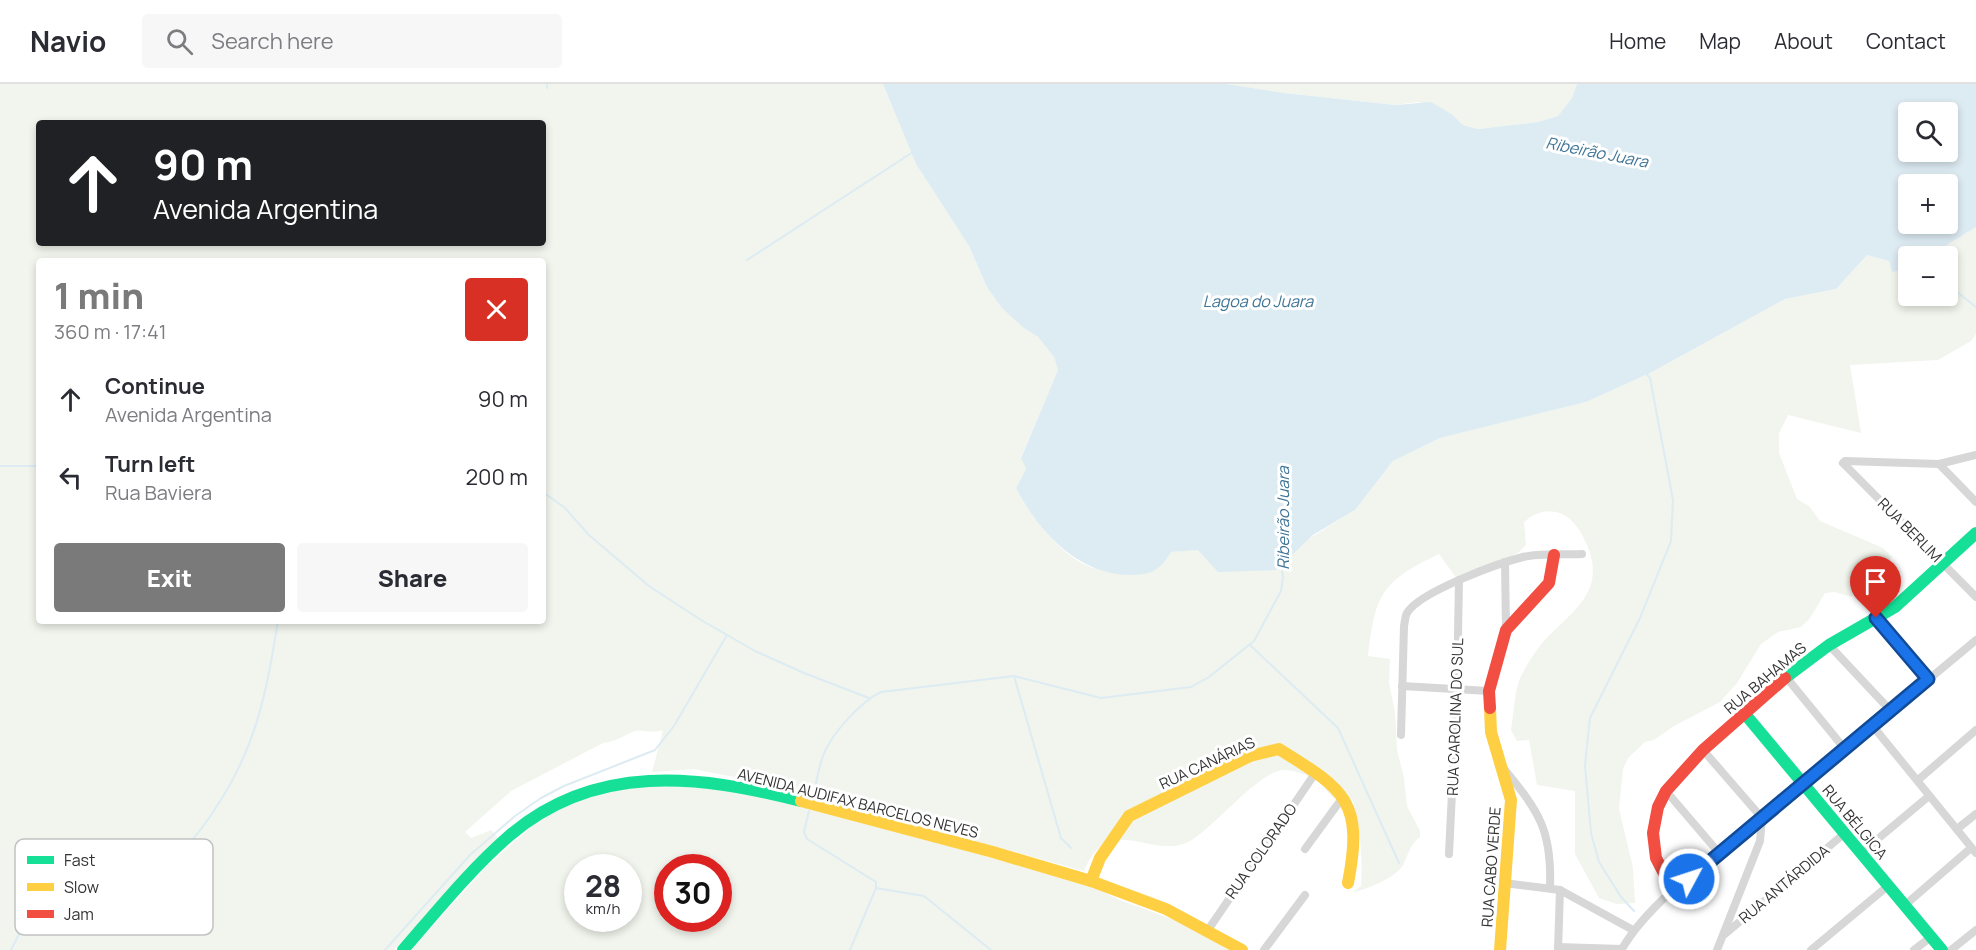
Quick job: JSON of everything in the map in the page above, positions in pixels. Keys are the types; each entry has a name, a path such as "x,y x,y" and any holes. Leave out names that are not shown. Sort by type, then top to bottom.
{"street":[{"path":"1976,454 1939,464 1976,502"},
{"name":"RUA BERLIM","path":"1939,464 1845,461 1843,463 1976,597"},
{"name":"RUA BAHAMAS","path":"1673,891 1656,858 1653,833 1658,807 1666,791 1703,750 1786,677 1829,645 1895,607 1976,533"},
{"path":"1401,735 1404,626 1407,613 1421,600 1459,580 1505,562 1525,557 1582,554"},
{"name":"RUA CABO VERDE","path":"1500,950 1511,800 1491,732 1489,691 1506,630 1549,583 1554,555"},
{"path":"1505,562 1506,630"},
{"name":"RUA CAROLINA DO SUL","path":"1449,854 1457,690 1459,580"},
{"path":"1876,618 1928,679"},
{"path":"1622,949 1633,930 1673,891 1976,640"},
{"path":"1829,645 1890,710"},
{"path":"1786,677 1844,748"},
{"path":"1402,687 1489,691"},
{"name":"RUA BÉLGICA","path":"1745,714 1942,950"},
{"path":"1872,725 1973,851 1905,905"},
{"path":"1918,780 1976,730"},
{"name":"RUA CANÁRIAS","path":"1091,881 1100,858 1129,816 1250,756 1279,749 1316,772 1339,791 1350,809 1353,860 1348,883"},
{"path":"1703,750 1762,818 1760,841 1717,950"},
{"path":"1503,769 1527,798 1544,825 1551,865 1550,888"},
{"name":"RUA COLORADO","path":"1209,930 1316,772"},
{"name":"AVENIDA AUDIFAX BARCELOS NEVES","path":"403,950 491,852 520,828 571,797 593,788 633,780 680,780 726,785 819,805 1091,881 1156,905 1209,930 1242,950"},
{"path":"1666,791 1719,853"},
{"path":"1861,853 1929,796"},
{"path":"1305,849 1343,798"},
{"path":"1957,829 1976,814"},
{"name":"RUA ANTÁRDIDA","path":"1723,936 1845,833"},
{"path":"1504,883 1560,890 1633,930"},
{"path":"1811,950 1888,885"},
{"path":"1560,890 1558,948 1628,950"},
{"path":"1264,950 1305,895"},
{"path":"1951,950 1976,930"},
{"path":"1914,950 1931,937"}],"shaded area":[{"path":"0,84 883,84 916,164 969,246 987,287 1024,328 1038,337 1054,357 1058,370 1021,457 1026,469 1016,488 1038,523 1059,546 1081,563 1099,569 1158,568 1171,552 1307,540 1355,510 1393,461 1440,438 1586,402 1650,373 1785,299 1836,289 1867,255 1889,261 1893,272 1898,271 1898,306 1958,306 1958,246 1945,246 1976,227 1976,334 1971,341 1938,360 1850,365 1861,433 1788,415 1779,433 1779,453 1797,499 1809,506 1820,521 1883,548 1892,557 1851,597 1835,592 1825,593 1810,618 1801,627 1778,632 1761,644 1737,683 1720,702 1674,726 1654,740 1645,742 1628,758 1623,769 1619,809 1633,868 1635,903 1617,904 1599,898 1575,854 1575,791 1537,785 1529,740 1517,741 1511,730 1521,676 1541,645 1583,599 1590,588 1593,576 1592,561 1587,545 1577,527 1562,514 1547,511 1537,513 1524,522 1526,545 1518,553 1458,580 1439,554 1393,582 1379,604 1374,618 1368,656 1390,659 1389,683 1395,712 1397,750 1404,778 1407,806 1420,831 1420,837 1411,846 1400,870 1381,882 1359,891 1353,892 1361,886 1362,865 1353,800 1335,798 1316,780 1293,771 1275,772 1263,779 1190,841 1176,846 1119,840 1106,843 1094,853 1084,871 769,784 694,769 652,772 663,730 637,731 603,743 511,791 465,832 471,838 491,830 498,838 394,950 0,950"},
{"path":"1227,84 1577,84 1572,98 1558,116 1538,122 1478,129 1463,125 1453,115 1418,102 1395,105 1284,93"},
{"path":"693,780 766,794 1041,872 1069,873 1117,899 1188,925 1228,950 411,950 487,866 545,815 584,799 631,785"}],"water":[{"name":"Lagoa do Juara","path":"883,84 1227,84 1284,93 1395,105 1431,102 1453,115 1463,125 1478,129 1538,122 1558,116 1572,98 1577,84 1976,84 1976,227 1945,246 1898,246 1898,271 1892,272 1889,261 1867,255 1836,289 1785,299 1650,373 1586,402 1440,438 1393,461 1355,510 1313,535 1276,570 1218,572 1198,550 1171,552 1161,565 1149,573 1129,575 1110,573 1076,558 1048,534 1036,520 1016,488 1026,469 1021,458 1058,370 1054,357 1038,337 1002,308 987,287 969,246 916,164"}],"waterway":[{"path":"747,260 913,152"},
{"path":"1958,293 1976,307"},
{"path":"1634,911 1621,897 1599,862 1591,833 1585,765 1590,718 1640,618 1671,541 1673,500 1650,378 1644,371"},
{"path":"0,466 36,466"},
{"path":"546,494 565,508 589,535 649,586 701,620 755,651 869,698"},
{"name":"Ribeirão Juara","path":"813,797 822,759 831,740 864,703 881,692 1014,676 1101,698 1191,687 1209,677 1254,641 1281,591 1283,577 1281,562"},
{"path":"193,839 229,786 250,741 264,696 277,624"},
{"path":"385,950 470,855 515,816 564,786 655,750 674,726 727,635"},
{"path":"1250,645 1338,728 1399,863"},
{"path":"1014,676 1061,838 1071,848"},
{"name":"Ribeirão Juara","path":"809,811 804,832 807,839 876,882 876,888 850,950"},
{"path":"876,888 924,896 991,950"},
{"path":"11,950 19,935"}],"traffic: fast":[{"path":"1785,678 1829,645 1895,607 1976,533"},
{"path":"1745,714 1942,950"},
{"path":"403,950 467,877 509,836 542,812 577,796 612,786 649,781 686,781 724,785 801,801"}],"traffic: slow":[{"path":"1490,708 1491,732 1511,800 1500,950"},
{"path":"1091,881 1100,858 1129,816 1250,756 1279,749 1320,776 1344,801 1351,815 1353,833 1348,883"},
{"path":"801,801 993,852 1091,881 1166,909 1242,950"}],"traffic: jam":[{"path":"1490,708 1489,691 1506,630 1549,583 1554,555"},
{"path":"1673,891 1656,858 1653,833 1658,807 1666,791 1703,750 1785,678"}],"route":[{"path":"1689,879 1928,679 1876,618"}]}
